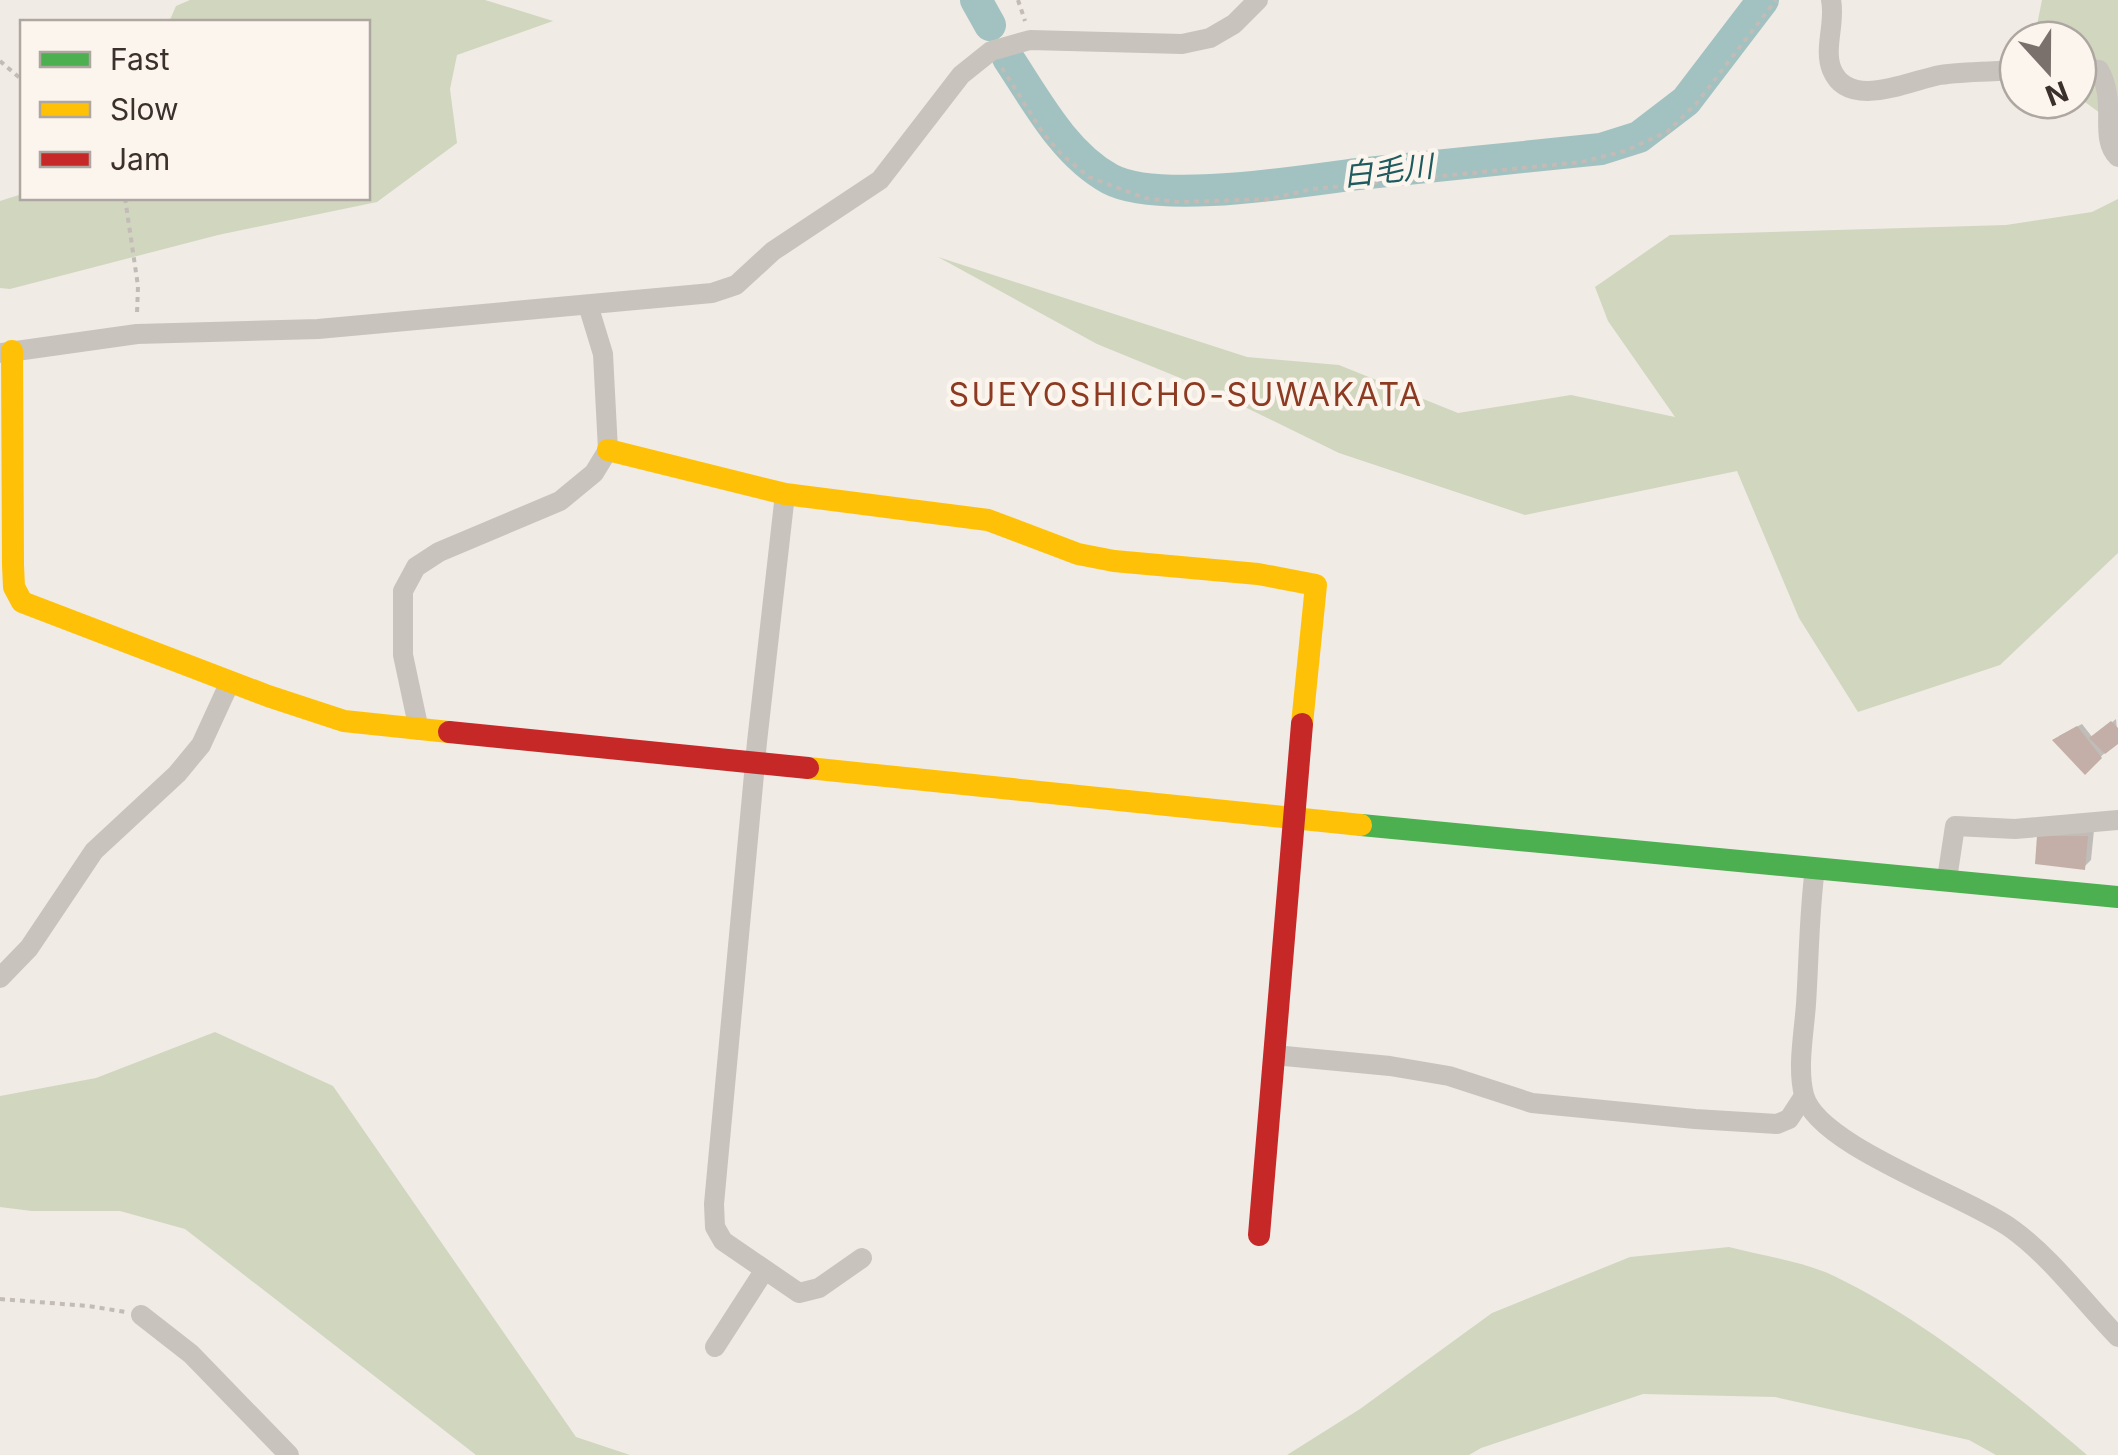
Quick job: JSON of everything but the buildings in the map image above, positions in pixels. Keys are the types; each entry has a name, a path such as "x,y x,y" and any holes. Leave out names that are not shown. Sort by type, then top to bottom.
{"street":[{"path":"1258,0 1234,24 1210,38 1182,44 1030,40 992,51 961,75 880,180 773,251 736,285 712,293 318,329 136,334 6,352 14,586 22,602 344,721 2118,897"},
{"path":"1831,0 1832,70 1843,84 1861,90 1894,88 1939,75 1998,71"},
{"path":"2098,70 2108,84 2112,100 2109,140 2110,148 2118,156"},
{"path":"419,730 402,655 403,592 416,567 439,552 560,502 594,473 608,450 604,354 588,305"},
{"path":"608,450 785,494 988,520 1078,554 1114,561 1258,574 1316,585 1259,1236"},
{"path":"785,494 755,763 714,1204 716,1227 722,1241 798,1293 820,1288 862,1258"},
{"path":"0,978 30,948 94,851 177,774 201,744 230,682"},
{"path":"1947,880 1955,826 2015,829 2118,820"},
{"path":"1815,868 1802,1063 1804,1096 1823,1124 1842,1138 1974,1205 2012,1229 2047,1260 2118,1337"},
{"path":"1274,1054 1448,1076 1532,1102 1695,1119 1777,1124 1789,1119 1804,1096"},
{"path":"715,1347 764,1271"},
{"path":"141,1315 191,1354 289,1455"}],"path":[{"path":"1018,0 1030,40"},
{"path":"992,51 1043,134 1089,177 1145,198 1178,202 1268,200 1313,189 1581,162 1625,151 1667,132 1696,104 1776,0"},
{"path":"0,61 20,78"},
{"path":"125,200 138,286 136,334"},
{"path":"0,1299 141,1315"}],"green space":[{"path":"190,0 485,0 553,21 457,55 450,89 457,143 377,202 218,235 10,289 0,288 0,201 20,195 20,200 370,200 370,20 170,20 176,6"},
{"path":"2042,0 2118,0 2118,126 2098,112 2098,20 2038,20"},
{"path":"2118,199 2118,553 2000,665 1858,712 1799,618 1737,471 1525,515 1339,453 1212,391 1097,344 938,257 1247,357 1339,365 1458,413 1571,395 1675,417 1608,321 1595,287 1670,235 2006,225 2092,212"},
{"path":"215,1032 333,1086 576,1437 630,1455 476,1455 185,1229 120,1211 0,1207 0,1096 96,1078"},
{"path":"1729,1247 1809,1266 1867,1293 1966,1358 2087,1455 1996,1455 1969,1440 1775,1397 1643,1394 1469,1455 1287,1455 1360,1409 1492,1313 1630,1257"}],"waterway":[{"name":"白毛川","path":"976,0 990,25"},
{"name":"白毛川","path":"1008,58 1065,141 1110,179 1132,187 1161,190 1231,189 1601,149 1639,137 1686,101 1763,0"}],"traffic: fast":[{"path":"1361,825 2118,897"}],"traffic: slow":[{"path":"12,351 13,565 14,587 22,602 344,721 449,732"},
{"path":"608,450 785,494 988,520 1078,554 1114,561 1258,574 1316,585 1302,724"},
{"path":"808,768 1361,825"}],"traffic: jam":[{"path":"1259,1235 1302,724"},
{"path":"449,732 808,768"}],"district":[{"name":"SUEYOSHICHO-SUWAKATA","path":"1186,395"}]}
